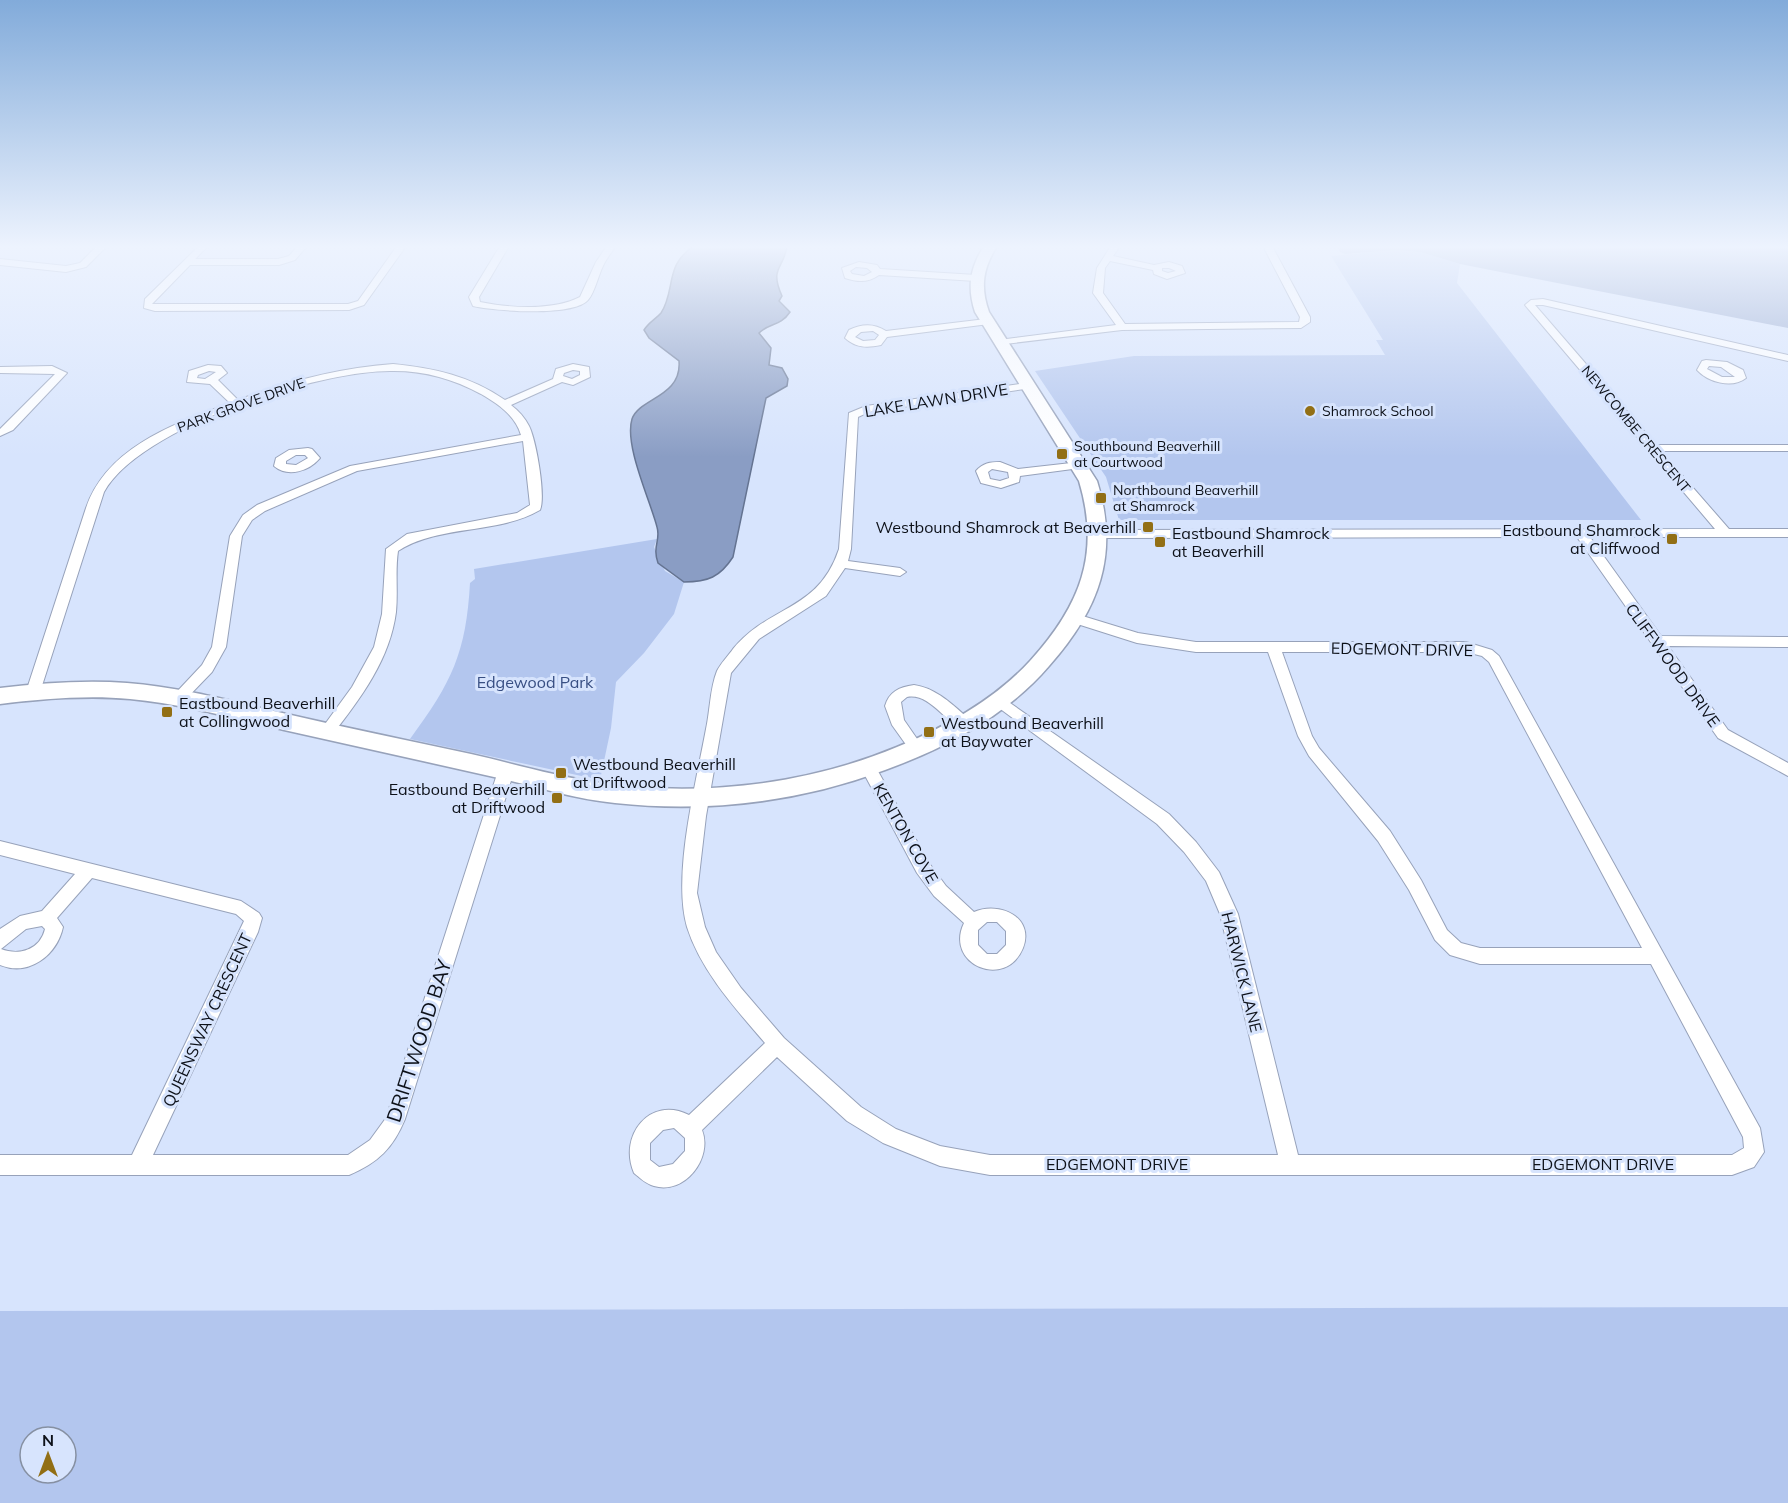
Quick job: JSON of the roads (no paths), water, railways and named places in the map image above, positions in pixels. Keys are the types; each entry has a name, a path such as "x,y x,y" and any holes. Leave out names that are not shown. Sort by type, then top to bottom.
{"street":[{"path":"0,696 33,692 102,690 145,692 569,786 616,794 701,796 776,790 869,768 917,749 964,723 1000,700 1037,668 1076,619 1089,590 1097,563 1100,534 1097,503 1080,465 983,316"},
{"path":"1114,316 1122,327"},
{"path":"999,343 1122,327 1301,325 1305,322 1305,316"},
{"name":"NEWCOMBE CRESCENT","path":"1540,316 1726,534"},
{"name":"NEWCOMBE CRESCENT","path":"1605,316 1788,357"},
{"path":"884,334 986,322"},
{"path":"1722,364 1726,344"},
{"path":"0,370 52,369 62,373 9,428 0,433"},
{"name":"PARK GROVE DRIVE","path":"33,692 99,492 106,479 127,458 149,443 185,424 293,383 328,375 391,369 426,370 457,377 474,384 504,404 524,425 537,500 536,507 531,512 411,537 392,549 390,612 386,634 360,689 327,731"},
{"path":"212,380 237,404"},
{"path":"504,404 559,380"},
{"name":"LAKE LAWN DRIVE","path":"701,796 724,672 738,651 753,636 820,595 833,582 842,564 845,549 853,415 866,409 1027,386"},
{"path":"178,698 207,668 219,647 239,527 247,518 261,508 367,465 527,437"},
{"path":"1653,448 1788,448"},
{"path":"1016,473 1080,465"},
{"path":"304,466 320,483"},
{"path":"1100,534 1788,533"},
{"name":"CLIFFWOOD DRIVE","path":"1581,534 1723,734 1788,770"},
{"path":"842,564 900,572"},
{"name":"EDGEMONT DRIVE","path":"701,796 689,893 696,927 710,958 735,994 777,1044 854,1114 890,1136 940,1156 990,1165 1290,1163 1732,1165 1747,1160 1754,1152 1753,1135 1494,660 1486,653 1466,647 1196,647 1165,644 1076,619"},
{"path":"1655,641 1788,642"},
{"path":"1273,648 1305,736 1314,752 1384,836 1415,885 1441,934 1456,949 1480,956 1656,956"},
{"path":"917,749 893,714 892,704 896,697 905,692 916,691 929,696 964,723"},
{"name":"HARWICK LANE","path":"1000,700 1162,819 1190,847 1213,877 1229,914 1290,1163"},
{"name":"KENTON COVE","path":"869,768 923,868 940,891 973,921"},
{"name":"DRIFTWOOD BAY","path":"0,1165 349,1165 367,1157 382,1144 395,1119 506,771"},
{"name":"QUEENSWAY CRESCENT","path":"0,848 241,908 253,918 249,932 138,1165"},
{"path":"0,942 21,922 46,918 90,869"},
{"path":"0,957 14,962 24,960 43,949 54,934 52,922 46,918"},
{"path":"691,1127 777,1044"}],"place":[{"name":"Shamrock School","path":"1310,411"},
{"name":"Southbound Beaverhill at Courtwood","path":"1062,454"},
{"name":"Northbound Beaverhill at Shamrock","path":"1101,498"},
{"name":"Westbound Shamrock at Beaverhill","path":"1148,527"},
{"name":"Eastbound Shamrock at Cliffwood","path":"1672,539"},
{"name":"Eastbound Shamrock at Beaverhill","path":"1160,542"},
{"name":"Eastbound Beaverhill at Collingwood","path":"167,712"},
{"name":"Westbound Beaverhill at Baywater","path":"929,732"},
{"name":"Westbound Beaverhill at Driftwood","path":"561,773"},
{"name":"Eastbound Beaverhill at Driftwood","path":"557,798"}],"park label":[{"name":"Edgewood Park","path":"535,682"}]}
